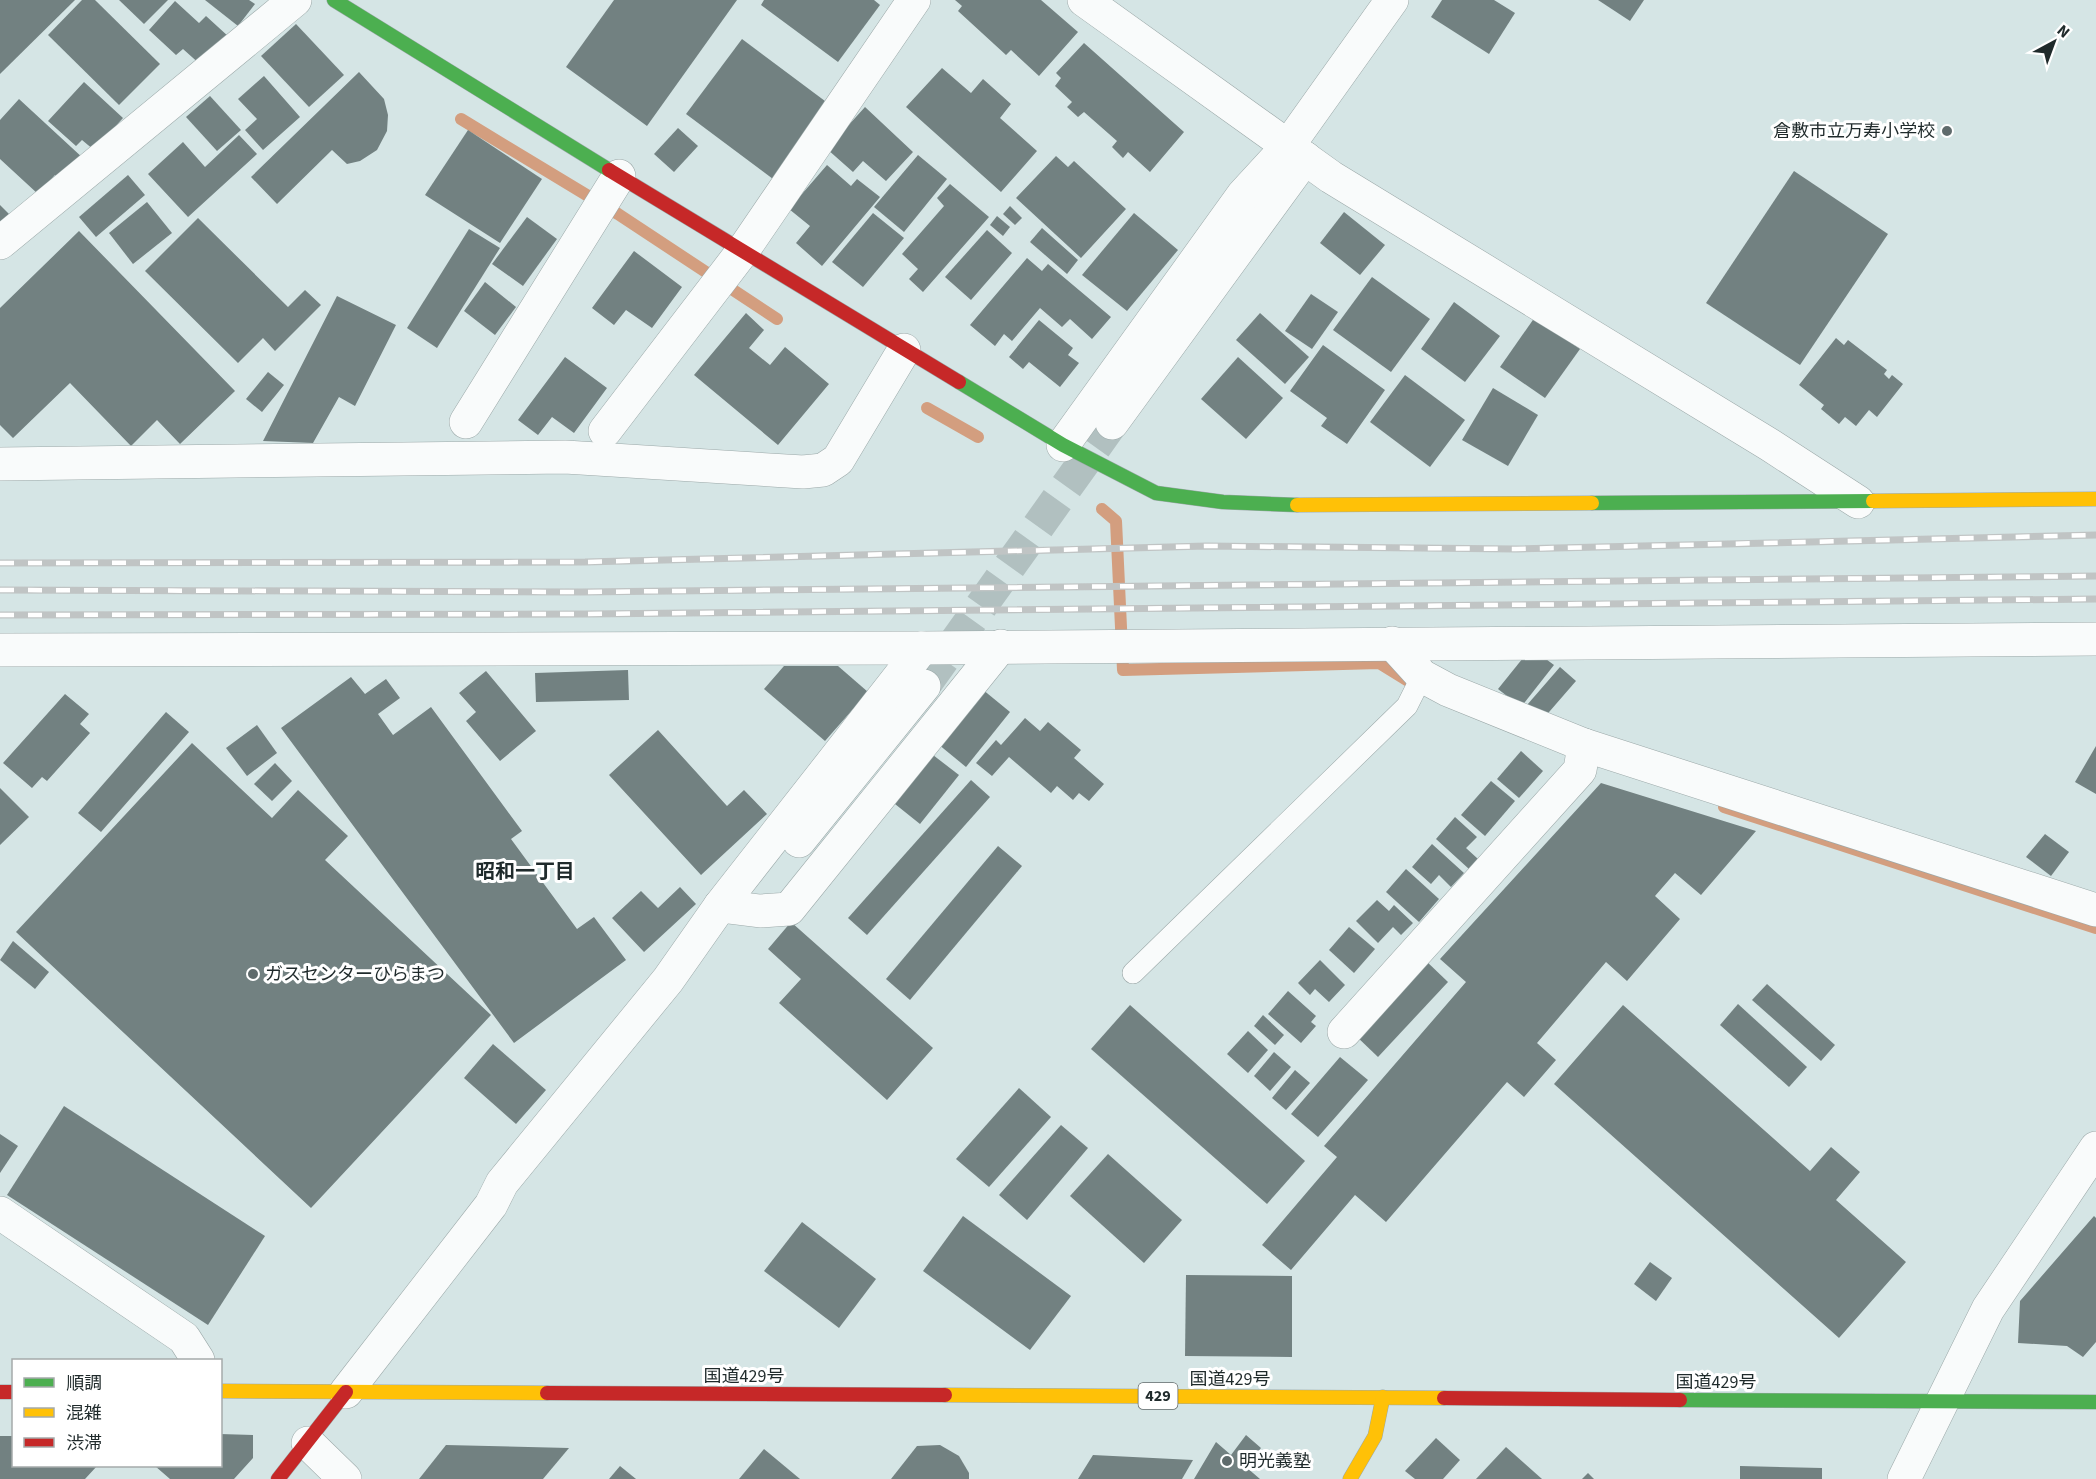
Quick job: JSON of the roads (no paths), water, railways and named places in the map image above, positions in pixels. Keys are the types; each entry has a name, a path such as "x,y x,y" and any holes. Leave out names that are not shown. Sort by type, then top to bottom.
{"main road":[{"path":"334,0 607,195 730,269 904,350 1063,445 1156,493 1223,502 1307,505 2096,499"},
{"name":"国道429号","path":"222,1391 2096,1402"},
{"path":"278,1479 346,1392"},
{"path":"1350,1479 1375,1436 1383,1397"}],"street":[{"path":"0,243 295,0"},
{"path":"605,431 730,269 914,0"},
{"path":"1084,0 1331,177 1770,445 1858,502"},
{"path":"1112,423 1296,152 1392,0"},
{"path":"1063,445 1243,195 1296,152"},
{"path":"466,422 607,195"},
{"path":"0,465 565,457 803,472 823,470 838,460 904,350"},
{"path":"0,650 922,648 2096,639"},
{"path":"1392,643 1418,684 1448,690 1583,756 2096,910"},
{"path":"720,906 760,911 789,909 1001,646"},
{"path":"346,1392 491,1205 502,1184 668,980 720,906 922,648"},
{"path":"720,906 768,879 924,686"},
{"path":"1344,1032 1583,756"},
{"path":"1904,1479 1945,1401 1988,1309 2096,1148"},
{"path":"0,1213 184,1338 197,1359"},
{"path":"308,1443 345,1479"}],"lane":[{"path":"1132,973 1407,706 1418,684"}],"waterway":[{"path":"461,119 618,214 777,319"},
{"path":"927,408 978,437"},
{"path":"1102,509 1116,521 1123,670 1379,663 1413,684"},
{"path":"1724,807 2096,928"}],"tunnel":[{"path":"924,686 1112,423"}],"railway":[{"path":"0,563 585,562 1207,546 1516,549 2096,535"},
{"path":"0,590 581,592 2096,576"},
{"path":"0,615 587,614 2096,599"}],"place":[{"name":"倉敷市立万寿小学校","path":"1947,131"},
{"name":"ガスセンターひらまつ","path":"253,974"},
{"name":"明光義塾","path":"1227,1461"}],"district":[{"name":"昭和一丁目","path":"525,872"}]}
